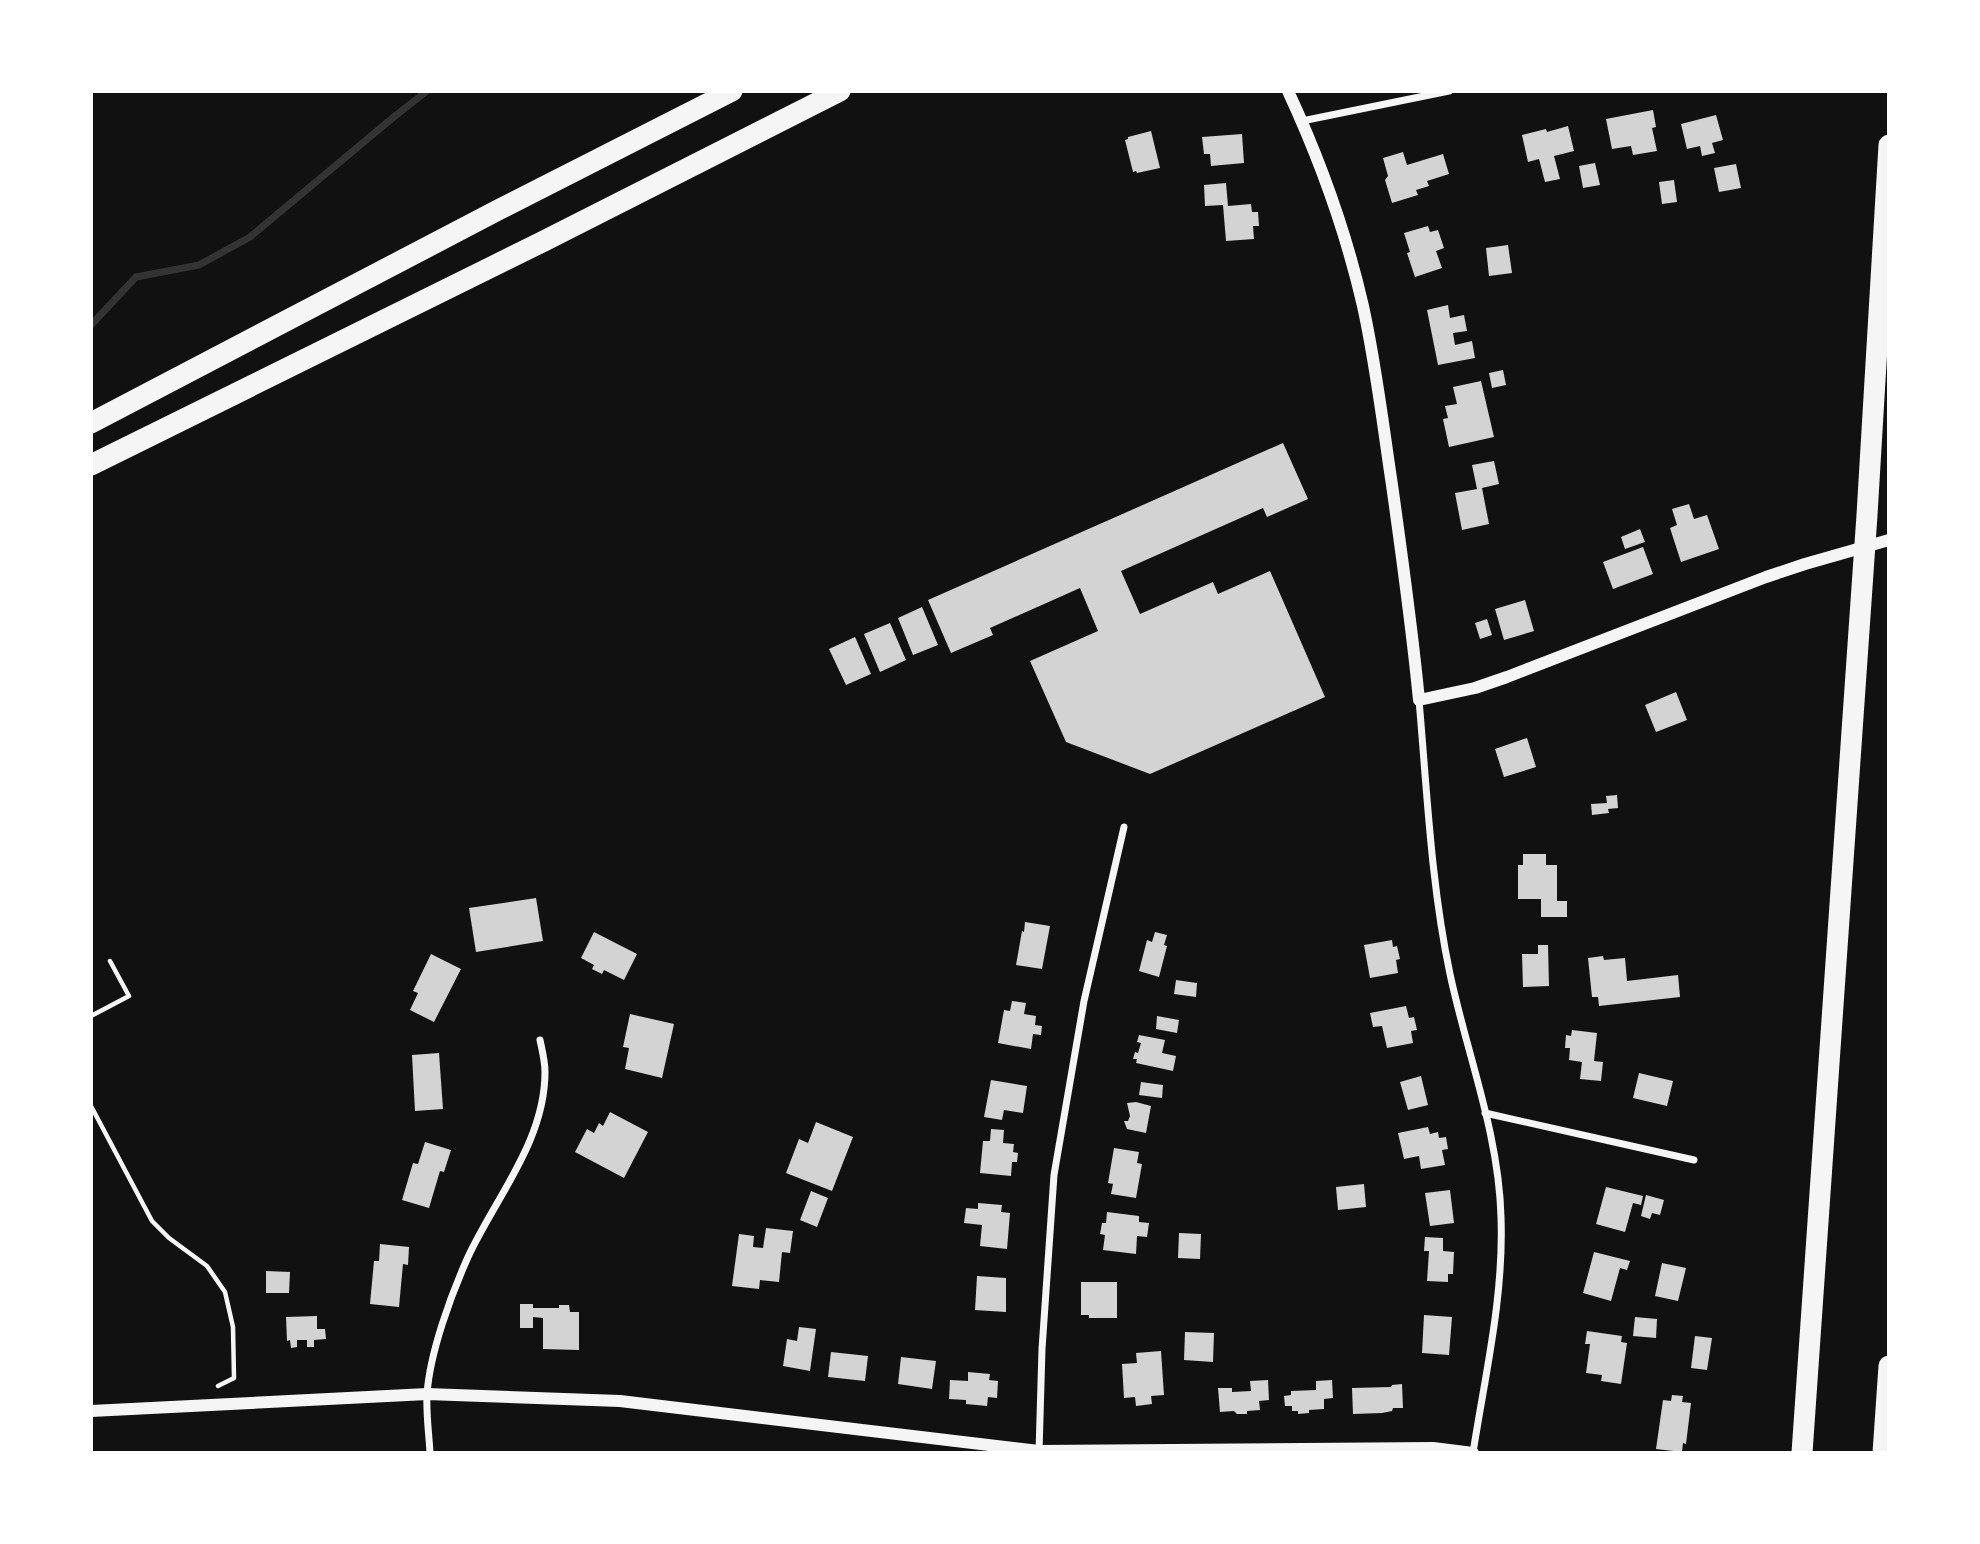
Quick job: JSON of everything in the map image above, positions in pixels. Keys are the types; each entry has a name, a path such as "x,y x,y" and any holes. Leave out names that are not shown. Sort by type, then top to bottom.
{"highway":[{"path":"91,423 732,91"},
{"path":"91,465 840,91"},
{"path":"1802,1453 1867,515 1889,145"},
{"path":"1883,1453 1889,1366"}],"street":[{"path":"91,1410 427,1394 620,1401 1039,1452 1433,1448 1473,1453 1502,1261 1496,1163 1459,1012 1439,915 1403,561 1368,333 1356,276 1341,225 1288,91"},
{"path":"1302,121 1449,91"},
{"path":"1419,701 1475,688 1766,577 1889,540"},
{"path":"1039,1452 1042,1349 1054,1175 1084,1001 1124,827"},
{"path":"430,1453 427,1394 436,1348 468,1256 534,1133 542,1101 545,1070 540,1040"},
{"path":"1485,1113 1694,1160"}],"path":[{"path":"91,1016 129,996 110,961"},
{"path":"91,1106 152,1221 169,1238 207,1266 225,1292 233,1326 234,1378 218,1386"}],"building":[{"path":"1653,110 1656,127 1652,128 1657,151 1633,155 1631,146 1612,149 1606,119"},
{"path":"1716,115 1723,140 1712,143 1715,153 1702,156 1700,146 1687,149 1681,124"},
{"path":"1568,126 1574,151 1554,156 1560,179 1545,182 1539,159 1528,162 1522,135"},
{"path":"1151,131 1160,168 1133,172 1125,140"},
{"path":"1242,134 1244,163 1211,166 1210,154 1204,154 1202,137"},
{"path":"1403,152 1407,165 1443,154 1449,174 1427,181 1429,186 1416,190 1418,195 1392,203 1385,180 1388,176 1383,158"},
{"path":"1595,163 1600,185 1583,188 1579,166"},
{"path":"1736,164 1741,188 1719,192 1714,168"},
{"path":"1674,180 1677,202 1662,204 1659,182"},
{"path":"1226,183 1228,206 1251,204 1252,212 1258,212 1259,226 1253,226 1254,239 1226,241 1223,205 1205,206 1204,185"},
{"path":"1428,226 1430,232 1438,230 1444,248 1436,251 1442,268 1415,277 1404,233"},
{"path":"1508,245 1512,273 1489,276 1486,248"},
{"path":"1448,305 1450,318 1464,315 1467,331 1453,333 1455,345 1472,341 1475,358 1438,365 1427,310"},
{"path":"1503,370 1506,385 1492,388 1489,373"},
{"path":"1481,381 1494,437 1449,447 1443,419 1448,418 1445,406 1457,404 1453,387"},
{"path":"1283,443 1308,499 1267,517 1263,508 1121,571 1140,614 1213,582 1218,594 1270,571 1325,697 1150,774 1066,742 1030,661 1098,631 1080,588 990,628 993,635 951,653 928,600"},
{"path":"1494,461 1499,484 1482,488 1489,524 1462,530 1455,493 1477,489 1472,465"},
{"path":"1689,504 1694,519 1707,515 1719,549 1681,562 1670,528 1677,525 1672,509"},
{"path":"1640,529 1645,542 1625,549 1621,537"},
{"path":"1643,547 1653,574 1613,589 1603,562"},
{"path":"1525,600 1534,631 1504,640 1495,609"},
{"path":"922,607 938,645 913,655 898,618"},
{"path":"1487,619 1492,635 1480,639 1475,623"},
{"path":"890,623 906,660 880,672 864,634"},
{"path":"855,637 871,674 846,685 829,649"},
{"path":"1676,692 1687,720 1656,732 1645,705"},
{"path":"1527,738 1536,767 1504,777 1495,749"},
{"path":"1617,795 1618,808 1608,809 1609,813 1592,815 1591,804 1607,803 1606,796"},
{"path":"1523,854 1546,854 1546,865 1557,865 1557,901 1567,901 1567,917 1541,917 1541,899 1518,899 1518,865 1523,865"},
{"path":"536,898 543,941 476,952 469,908"},
{"path":"1025,922 1050,926 1042,969 1016,965"},
{"path":"594,932 637,954 624,980 604,970 602,974 592,969 594,965 581,958"},
{"path":"1155,932 1167,935 1159,977 1139,971 1147,940 1152,942"},
{"path":"1392,940 1393,947 1397,946 1400,959 1396,960 1398,973 1370,978 1364,945"},
{"path":"1538,945 1548,945 1549,986 1523,987 1522,954 1538,954"},
{"path":"431,954 461,969 434,1022 410,1010 418,993 413,991"},
{"path":"1603,956 1604,960 1625,958 1627,981 1678,975 1680,997 1599,1006 1598,997 1592,997 1588,958"},
{"path":"1176,980 1197,983 1196,997 1174,994"},
{"path":"1012,1001 1026,1003 1024,1014 1036,1016 1035,1025 1042,1026 1041,1035 1033,1034 1031,1049 998,1043 1004,1010 1010,1011"},
{"path":"1406,1006 1409,1018 1414,1017 1417,1030 1411,1031 1413,1043 1387,1048 1382,1026 1373,1027 1370,1013"},
{"path":"630,1014 674,1024 662,1078 625,1069 629,1048 623,1047"},
{"path":"1157,1016 1179,1020 1177,1033 1156,1029"},
{"path":"1572,1030 1597,1033 1594,1061 1603,1062 1601,1081 1580,1079 1582,1062 1569,1060 1570,1048 1565,1048 1566,1035 1571,1036"},
{"path":"1139,1035 1165,1040 1162,1053 1176,1056 1173,1071 1136,1063 1137,1059 1133,1059 1141,1043 1137,1042"},
{"path":"439,1053 443,1109 415,1111 412,1055"},
{"path":"1639,1073 1673,1081 1667,1106 1633,1098"},
{"path":"1421,1076 1428,1105 1408,1110 1400,1082"},
{"path":"991,1080 1027,1086 1023,1113 1004,1110 1002,1120 984,1117"},
{"path":"1141,1082 1163,1085 1162,1098 1139,1095"},
{"path":"1136,1102 1151,1106 1146,1133 1127,1129 1124,1121 1128,1121 1130,1116 1127,1103"},
{"path":"610,1112 648,1132 624,1178 575,1152 587,1129 594,1133 599,1123 603,1126"},
{"path":"816,1122 853,1137 832,1191 786,1173 799,1139 808,1143"},
{"path":"1428,1127 1430,1134 1438,1132 1439,1138 1446,1137 1448,1149 1442,1150 1445,1165 1421,1169 1419,1156 1404,1159 1398,1133"},
{"path":"991,1129 1004,1130 1003,1143 1014,1144 1013,1152 1018,1153 1017,1162 1012,1162 1011,1176 980,1173 983,1141 990,1141"},
{"path":"425,1142 451,1150 444,1172 440,1171 429,1208 402,1200 413,1163 418,1164"},
{"path":"1114,1148 1139,1152 1137,1163 1142,1164 1136,1198 1111,1194 1113,1184 1108,1183"},
{"path":"1364,1184 1366,1207 1338,1210 1336,1187"},
{"path":"1606,1187 1643,1196 1641,1205 1633,1203 1625,1232 1596,1224"},
{"path":"1450,1190 1454,1223 1430,1226 1425,1193"},
{"path":"811,1191 828,1198 817,1227 800,1220"},
{"path":"1646,1195 1664,1200 1660,1215 1652,1213 1650,1219 1641,1216"},
{"path":"978,1203 1002,1205 1001,1212 1010,1213 1007,1249 980,1246 982,1225 964,1223 966,1208 978,1209"},
{"path":"1107,1212 1139,1216 1139,1222 1149,1223 1147,1237 1137,1236 1136,1254 1103,1250 1105,1235 1100,1234 1102,1223 1106,1223"},
{"path":"766,1228 793,1231 790,1253 782,1252 779,1282 760,1280 759,1289 732,1286 739,1234 754,1236 753,1247 763,1248"},
{"path":"1179,1233 1201,1234 1200,1259 1178,1258"},
{"path":"1425,1237 1443,1238 1443,1251 1454,1252 1453,1274 1448,1274 1448,1282 1427,1281 1429,1251 1424,1251"},
{"path":"380,1244 409,1247 408,1265 403,1264 399,1307 370,1304 374,1261 379,1261"},
{"path":"1594,1252 1630,1261 1627,1270 1620,1268 1611,1301 1583,1293"},
{"path":"1662,1263 1686,1268 1678,1301 1655,1296"},
{"path":"266,1271 290,1272 289,1293 266,1293"},
{"path":"977,1276 1006,1278 1006,1312 975,1310"},
{"path":"1081,1282 1117,1282 1117,1318 1089,1318 1089,1315 1081,1315"},
{"path":"520,1304 533,1304 533,1308 559,1308 559,1305 569,1305 570,1312 579,1312 579,1350 543,1349 543,1318 533,1317 533,1328 520,1328"},
{"path":"1424,1315 1452,1317 1449,1355 1422,1353"},
{"path":"317,1316 317,1329 325,1329 326,1339 314,1340 314,1347 307,1347 307,1340 297,1340 297,1347 291,1348 290,1340 287,1341 286,1317"},
{"path":"1635,1317 1657,1319 1656,1338 1633,1336"},
{"path":"799,1327 816,1329 810,1371 783,1366 787,1339 797,1341"},
{"path":"1587,1331 1622,1336 1621,1342 1627,1343 1621,1384 1601,1381 1602,1375 1586,1373 1590,1344 1585,1344"},
{"path":"1185,1332 1214,1333 1213,1362 1184,1360"},
{"path":"1695,1336 1712,1338 1707,1370 1691,1368"},
{"path":"1161,1351 1164,1395 1151,1396 1152,1404 1136,1406 1135,1397 1124,1398 1122,1364 1137,1363 1136,1353"},
{"path":"831,1352 868,1356 865,1381 828,1377"},
{"path":"901,1357 936,1361 932,1389 898,1384"},
{"path":"968,1372 990,1374 989,1380 998,1381 997,1398 988,1397 987,1406 949,1399 950,1380 968,1381"},
{"path":"1268,1380 1269,1400 1259,1401 1260,1410 1247,1411 1247,1414 1220,1412 1218,1388 1232,1388 1232,1392 1251,1391 1250,1381"},
{"path":"1332,1380 1333,1398 1324,1399 1324,1409 1298,1414 1298,1411 1292,1411 1292,1406 1285,1406 1284,1396 1291,1395 1291,1391 1316,1390 1316,1381"},
{"path":"1402,1384 1403,1408 1393,1408 1392,1411 1382,1413 1353,1414 1352,1388 1391,1387"},
{"path":"1672,1395 1683,1396 1682,1402 1691,1403 1686,1444 1683,1443 1682,1452 1656,1449 1663,1400 1671,1401"}],"waterway":[{"path":"91,325 136,277 199,265 250,237 427,91"}]}
